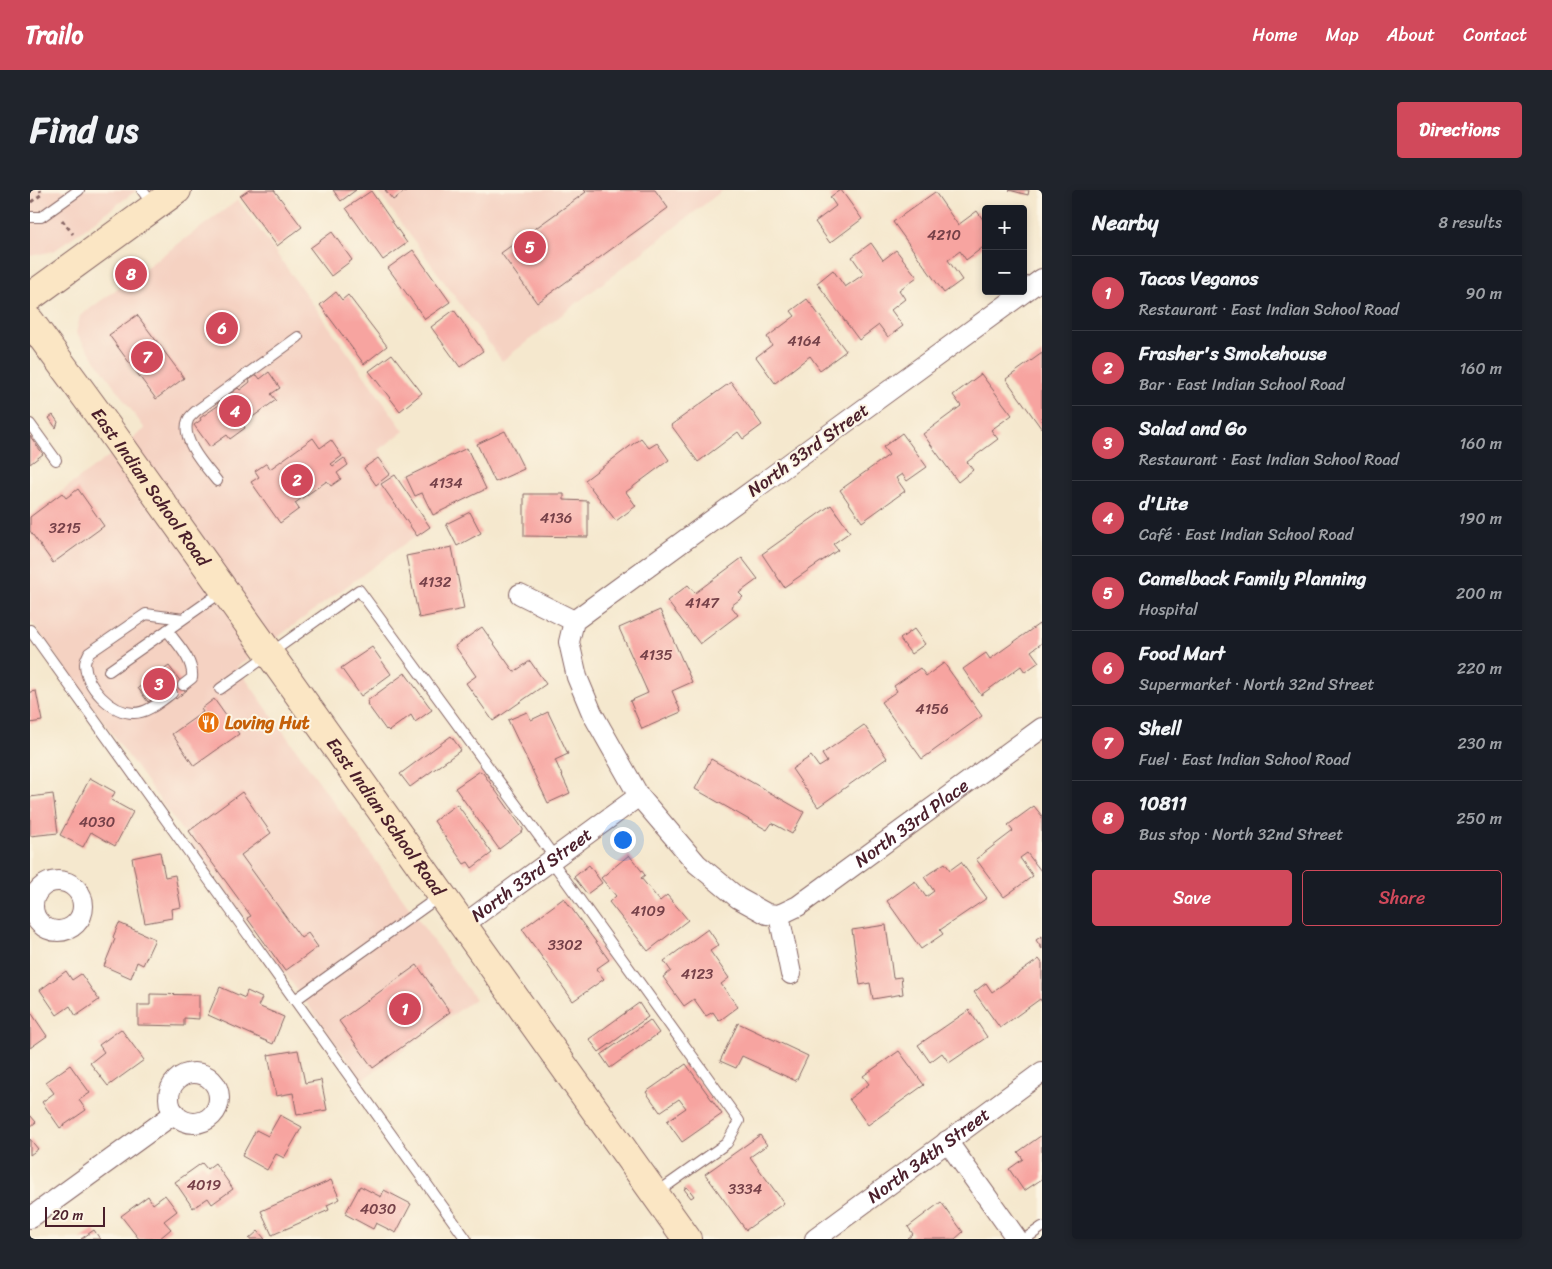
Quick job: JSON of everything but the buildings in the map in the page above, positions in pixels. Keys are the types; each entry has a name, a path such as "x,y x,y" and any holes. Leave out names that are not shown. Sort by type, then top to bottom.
{"main road":[{"path":"30,297 148,198 177,190"},
{"name":"East Indian School Road","path":"30,321 687,1239"}],"street":[{"name":"North 33rd Street","path":"574,621 1042,279"},
{"path":"520,594 574,621 569,642 577,677 592,713 639,796 697,864 731,892 766,914 779,915 791,974"},
{"name":"North 33rd Place","path":"779,915 798,906 1042,728"},
{"name":"North 33rd Street","path":"463,925 639,796"},
{"name":"North 34th Street","path":"815,1239 1042,1072"},
{"path":"30,1218 174,1113"},
{"path":"947,1141 1017,1239"}],"lane":[{"path":"30,217 41,217 78,190"},
{"path":"217,481 198,458 186,435 188,420 196,411 298,337"},
{"path":"30,424 56,460"},
{"path":"109,671 224,590"},
{"path":"220,689 359,590 739,1121 727,1143 655,1194"},
{"path":"172,693 154,707 135,713 116,709 101,698 92,685 88,678 85,663 89,653 146,614 183,619"},
{"path":"30,630 466,1239"},
{"path":"168,630 193,670 192,678 183,685"},
{"path":"295,1000 441,895"},
{"path":"1026,1239 1042,1227"}],"path":[{"path":"30,202 42,194 40,190"}],"shaded area":[{"path":"30,190 137,190 54,251 30,256"},
{"path":"377,190 723,190 502,361"},
{"path":"238,200 404,431 379,450 432,527 417,538 411,539 237,667 475,999 362,1080 30,620 30,515 145,429 76,333 80,316"}],"place":[{"name":"Camelback Family Planning","path":"530,247"},
{"name":"10811","path":"131,274"},
{"name":"Food Mart","path":"222,328"},
{"name":"Shell","path":"147,357"},
{"name":"d'Lite","path":"235,411"},
{"name":"Frasher's Smokehouse","path":"297,480"},
{"name":"Salad and Go","path":"159,684"},
{"name":"Loving Hut","path":"209,723"},
{"name":"Tacos Veganos","path":"405,1009"}]}
